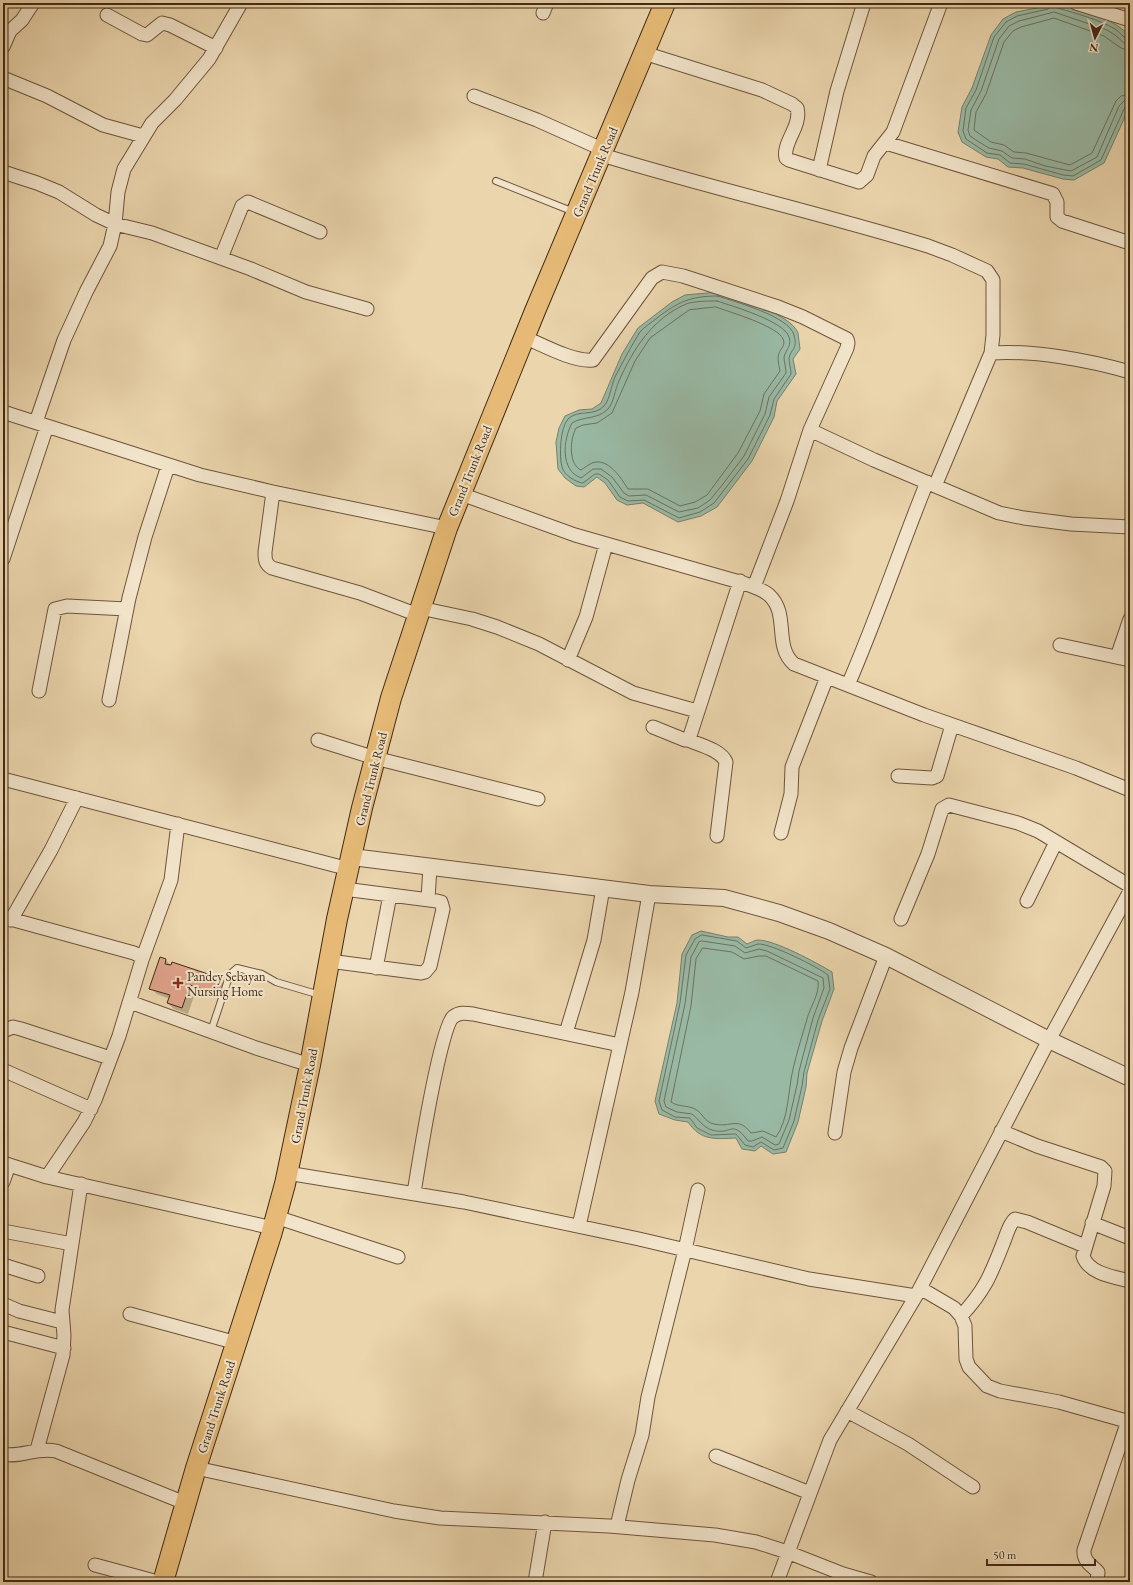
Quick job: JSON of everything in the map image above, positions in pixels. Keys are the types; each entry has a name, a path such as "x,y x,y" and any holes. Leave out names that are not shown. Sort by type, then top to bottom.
{"main road":[{"name":"Grand Trunk Road","path":"163,1582 185,1503 274,1223 287,1173 310,1065 344,889 391,698 447,528 460,494 524,337 603,153 665,3"}],"street":[{"path":"3,47 8,24 22,20 33,3"},
{"path":"3,559 8,528 41,424 64,340 86,292 110,246 124,169 152,123 196,76 216,48 241,3"},
{"path":"819,170 837,91 864,3"},
{"path":"644,53 762,90 792,104 798,108 798,116 786,149 786,158 859,182 867,175 874,156 893,132 941,3"},
{"path":"1077,3 1130,20"},
{"path":"107,15 142,34 147,35 162,24 170,24 216,48"},
{"path":"3,78 47,96 103,125 143,136"},
{"path":"474,96 537,120 603,153 691,182 768,200 952,254 987,271 993,280 993,335 991,353 904,540 880,607 848,685"},
{"path":"886,142 1052,194 1057,202 1058,217 1062,221 1130,243"},
{"path":"3,172 38,183 59,192 96,215 115,224 152,233 221,258 306,292 367,309"},
{"path":"221,258 242,206 248,202 320,232"},
{"path":"524,337 576,358 593,360 652,278 662,272 683,276 764,302 803,317 847,339 848,343 810,430 787,501 754,587"},
{"path":"991,353 1016,352 1066,359 1130,372"},
{"path":"3,412 168,466 273,492 447,528"},
{"path":"810,430 874,460 1000,513 1024,518 1071,524 1130,527"},
{"path":"109,700 127,609 145,537 168,466"},
{"path":"273,492 265,552 265,560 272,568 419,611 472,619 497,627 539,644 633,692 697,711"},
{"path":"460,494 606,544 754,587 769,595 776,604 780,616 783,650 787,658 794,664 952,725 1076,768 1130,790"},
{"path":"568,660 586,617 606,544"},
{"path":"688,740 740,582"},
{"path":"39,691 55,609 67,606 127,609"},
{"path":"1060,645 1124,659 1130,619"},
{"path":"781,833 791,794 792,767 827,677"},
{"path":"898,776 932,778 937,776 952,725"},
{"path":"653,727 684,740 688,740 724,757 726,762 716,836"},
{"path":"318,740 375,758 538,799"},
{"path":"3,779 178,824 353,850 430,867 649,894 724,898 779,913 829,931 886,956 1049,1040 1130,1078"},
{"path":"76,798 51,850 7,918 134,953 140,956 142,960"},
{"path":"901,919 944,806 954,805 1018,823 1056,842 1130,886"},
{"path":"47,1176 84,1122 91,1109 110,1058 130,1002 142,960 171,880 178,824"},
{"path":"1027,901 1056,842"},
{"path":"428,899 430,867"},
{"path":"566,1033 594,940 603,888"},
{"path":"329,961 421,973 428,970 443,910 441,902 428,899 344,889"},
{"path":"777,1582 830,1440 918,1292 1059,1021 1130,891"},
{"path":"579,1226 632,992 649,894"},
{"path":"376,968 390,895"},
{"path":"835,1133 844,1072 851,1048 886,956"},
{"path":"130,1002 256,1048 310,1065"},
{"path":"414,1193 424,1130 440,1054 447,1024 453,1016 461,1013 473,1014 620,1045"},
{"path":"3,1031 13,1027 110,1058"},
{"path":"3,1070 91,1109"},
{"path":"1002,1131 1037,1146 1101,1166 1105,1171 1106,1178 1083,1256 1089,1266 1100,1272 1130,1281"},
{"path":"3,1182 6,1164 81,1184 274,1223 398,1257"},
{"path":"287,1173 464,1202 579,1226 809,1279 918,1292 954,1308 961,1316 965,1326 966,1359 969,1367 987,1386 1000,1391 1059,1402 1129,1421 1084,1550 1085,1560 1098,1572 1098,1582"},
{"path":"37,1450 64,1348 62,1310 81,1184"},
{"path":"617,1526 626,1487 642,1435 648,1397 685,1250 698,1190"},
{"path":"961,1316 979,1296 990,1279 1009,1228 1015,1219 1027,1222 1085,1246"},
{"path":"1092,1223 1130,1238"},
{"path":"3,1231 72,1244"},
{"path":"3,1265 38,1276"},
{"path":"3,1304 62,1322"},
{"path":"130,1314 237,1343"},
{"path":"3,1332 64,1348"},
{"path":"847,1411 908,1444 973,1487"},
{"path":"3,1454 15,1455 37,1450 56,1451 185,1503"},
{"path":"716,1456 810,1493"},
{"path":"196,1468 394,1511 440,1518 617,1526 714,1535 756,1542 787,1552 843,1574 870,1582"},
{"path":"535,1582 545,1522"},
{"path":"95,1565 158,1582"}],"lane":[{"path":"496,181 577,213"},
{"path":"211,1031 230,974 237,968 262,974 276,982 323,996"}],"water":[{"path":"1057,4 1108,20 1125,31 1130,38 1130,106 1104,163 1074,180 1063,179 1023,168 1008,167 998,159 986,157 962,142 958,132 962,107 972,88 991,35 1003,19 1016,12"},
{"path":"718,292 762,308 785,319 798,333 800,349 793,359 796,374 777,401 774,417 752,461 717,507 701,516 678,522 643,503 627,505 617,500 605,483 597,477 584,487 576,486 565,478 558,469 556,442 559,428 565,416 579,410 592,409 601,403 622,354 638,328 672,302 685,295"},
{"path":"701,931 728,937 738,937 747,944 758,940 775,944 832,972 834,989 822,1021 807,1073 806,1087 798,1122 786,1152 773,1154 761,1146 755,1151 742,1149 736,1138 709,1138 698,1133 688,1122 675,1120 659,1114 655,1101 677,1003 682,954 692,935"}],"building":[{"path":"160,957 166,959 165,964 171,965 172,962 220,978 215,993 190,985 182,1008 167,1003 170,995 149,989"}],"place":[{"name":"Pandey Sebayan Nursing Home","path":"178,983"}]}
